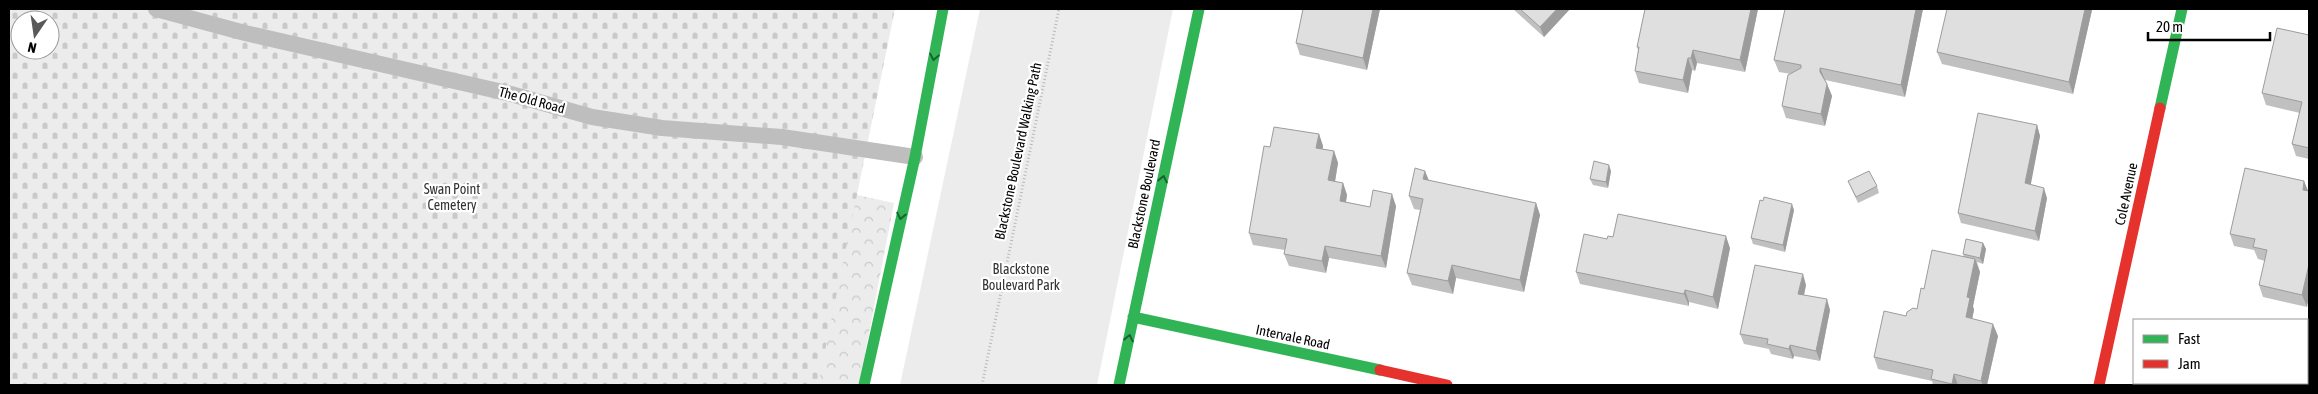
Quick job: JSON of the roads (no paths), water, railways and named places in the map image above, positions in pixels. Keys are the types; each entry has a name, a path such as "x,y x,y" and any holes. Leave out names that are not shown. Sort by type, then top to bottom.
{"main road":[{"path":"864,385 914,157 943,9"},
{"name":"Blackstone Boulevard","path":"1119,385 1199,9"},
{"name":"Cole Avenue","path":"2099,385 2182,9"},
{"name":"Intervale Road","path":"1134,318 1447,385"}],"lane":[{"name":"The Old Road","path":"156,9 246,33 511,94 592,116 662,128 782,137 914,157"}],"park label":[{"name":"Swan Point Cemetery","path":"452,197"},
{"name":"Blackstone Boulevard Park","path":"1021,278"}]}
